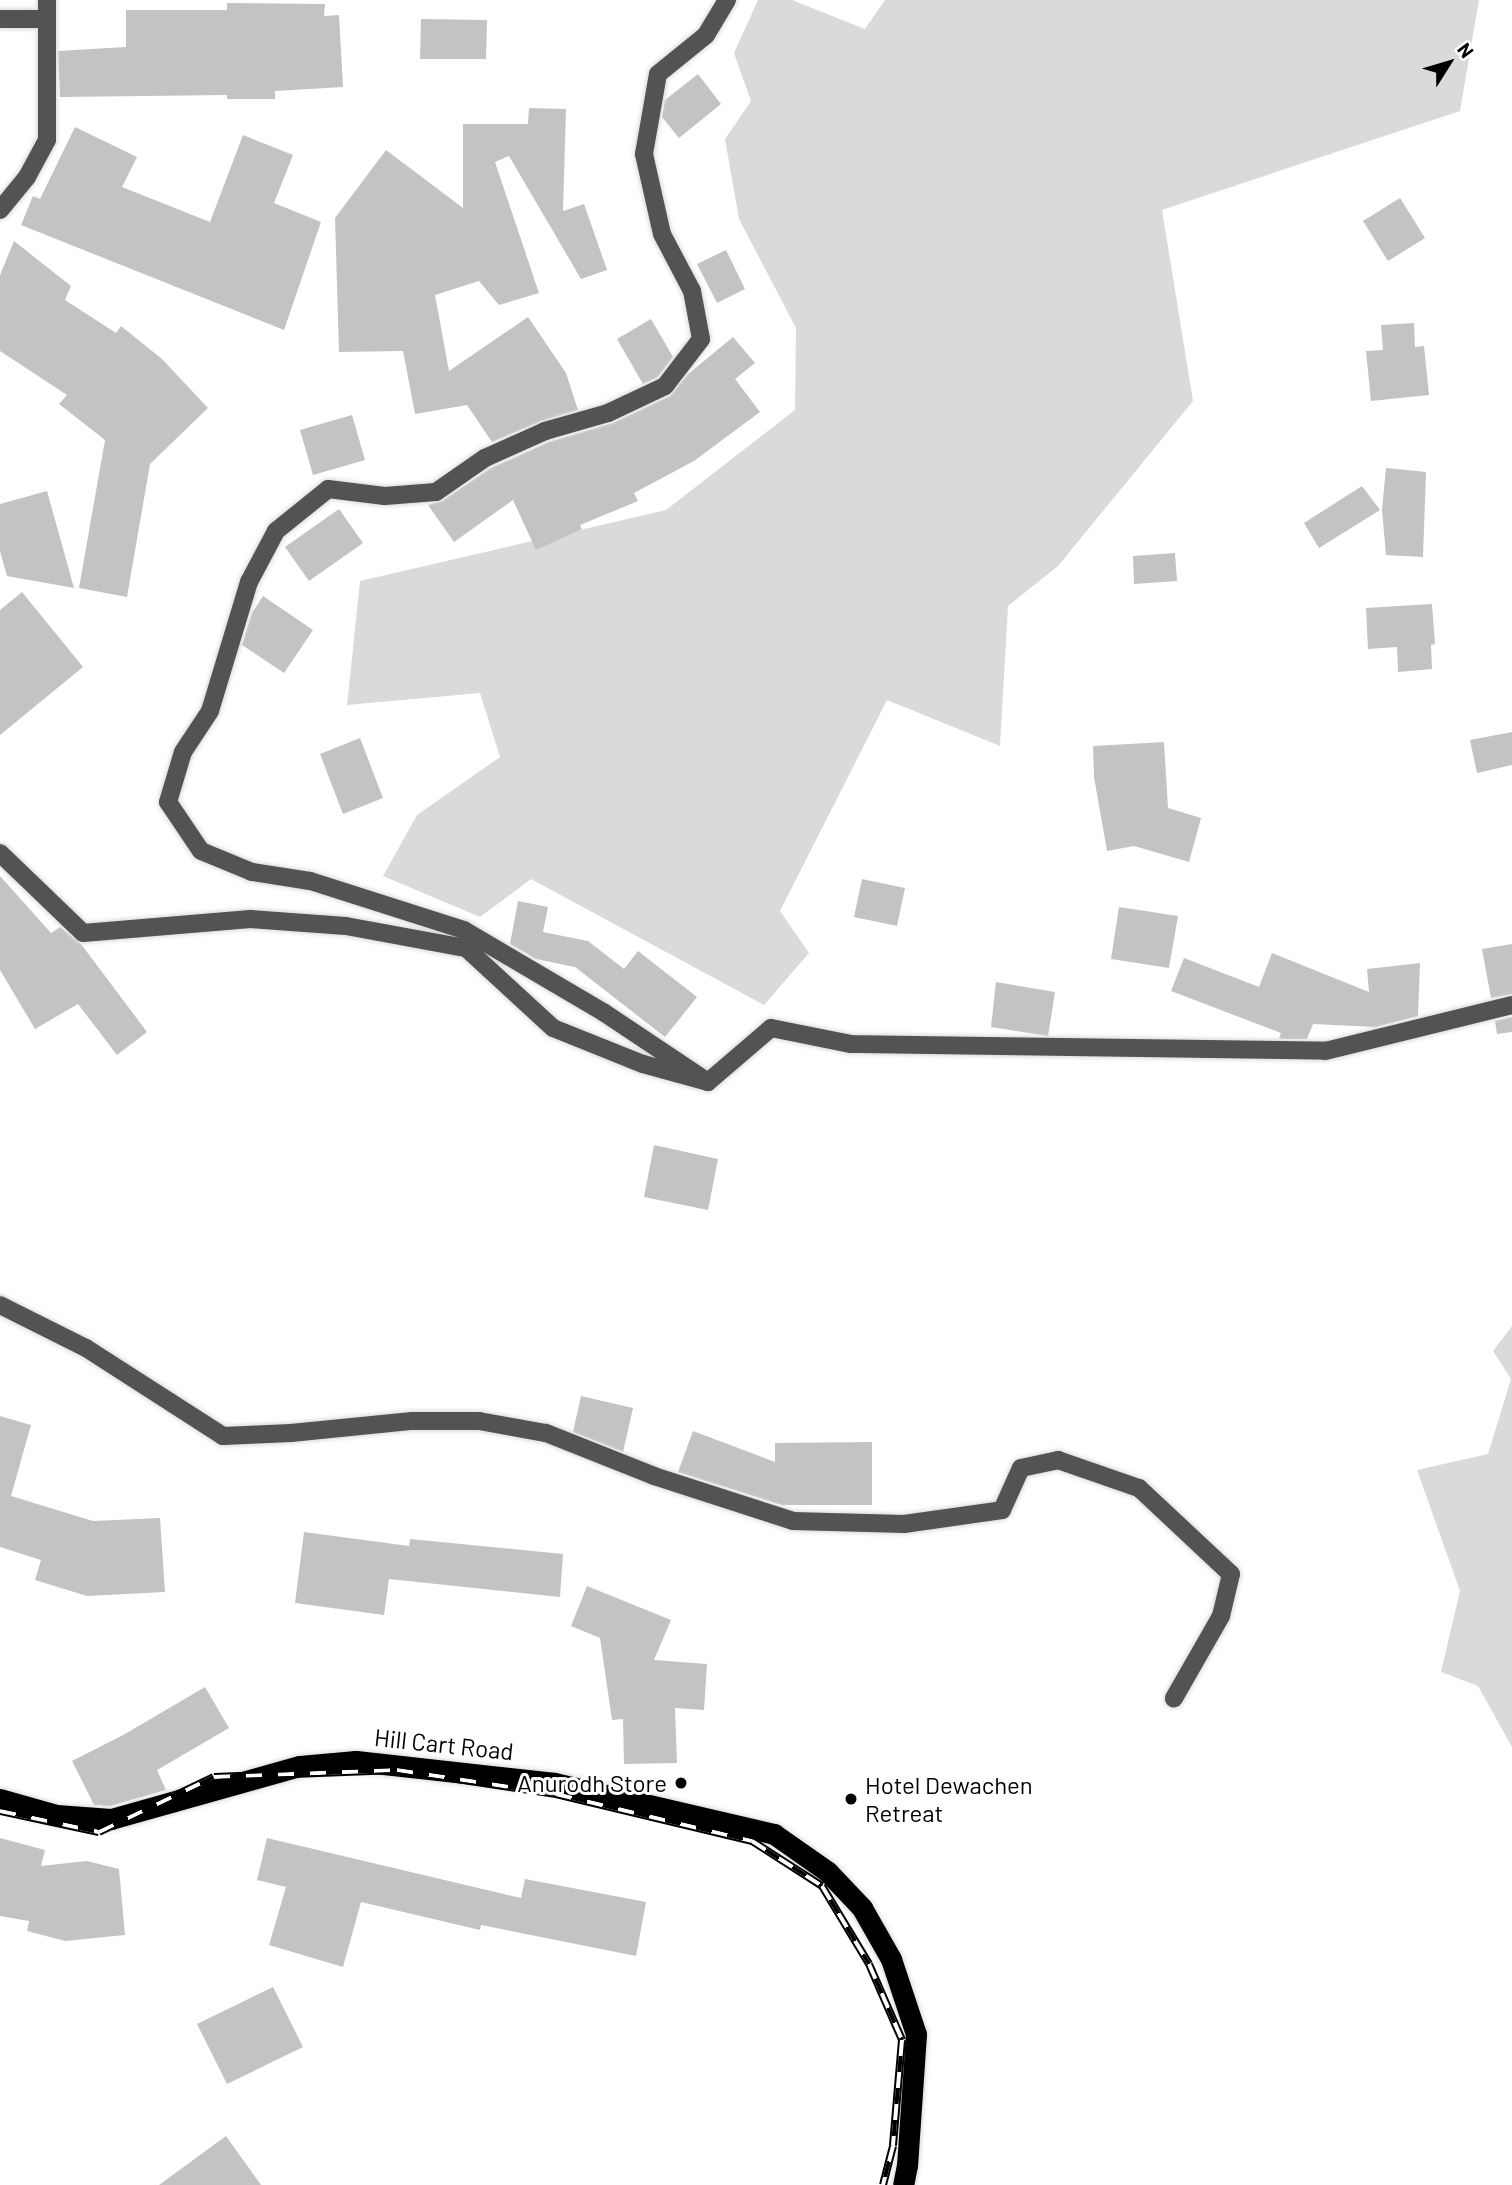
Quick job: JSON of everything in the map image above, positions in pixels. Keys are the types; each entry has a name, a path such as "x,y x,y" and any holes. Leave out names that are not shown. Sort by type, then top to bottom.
{"highway":[{"name":"Hill Cart Road","path":"0,1799 55,1815 111,1819 300,1766 356,1761 555,1783 774,1834 828,1872 862,1908 891,1959 916,2034 907,2165 903,2185"}],"street":[{"path":"0,210 27,177 47,139 47,0"},
{"path":"708,1082 603,1012 464,930 310,881 252,872 201,851 168,802 183,752 209,711 249,582 276,531 328,489 385,496 436,492 485,458 545,431 608,413 665,386 701,338 692,291 662,234 644,154 658,74 706,35 727,0"},
{"path":"0,19 47,19"},
{"path":"0,853 83,933 250,919 346,926 466,948 553,1027 643,1064 708,1082"},
{"path":"708,1082 771,1028 851,1044 1325,1051 1512,1005"},
{"path":"0,1305 86,1348 223,1436 291,1433 412,1421 479,1421 546,1433 654,1476 793,1521 904,1524 1002,1510 1021,1468 1058,1460 1139,1488 1231,1574 1221,1616 1174,1698"}],"shaded area":[{"path":"758,0 792,0 865,29 885,0 1479,0 1460,111 1162,210 1193,401 1058,566 1008,606 1000,746 887,700 780,911 809,953 764,1005 531,879 480,917 383,876 417,815 500,757 480,693 347,705 360,581 666,510 795,410 796,328 739,219 725,139 751,101 734,53"},
{"path":"1512,1326 1512,1747 1478,1686 1441,1672 1460,1591 1417,1470 1488,1454 1511,1379 1493,1351"}],"building":[{"path":"227,3 325,4 324,16 339,15 343,87 275,91 275,99 227,99 227,95 60,97 58,51 126,47 126,10 227,10"},
{"path":"421,19 487,20 486,59 420,59"},
{"path":"698,74 721,104 679,138 662,117 665,100"},
{"path":"529,108 566,109 563,211 584,204 607,270 581,279 509,156 495,162 539,293 499,305 479,281 435,295 449,371 528,317 566,373 578,410 541,421 492,442 467,405 415,414 403,351 339,352 335,218 386,150 463,208 463,124 528,124"},
{"path":"75,127 137,157 122,187 210,222 243,135 293,155 274,203 321,222 284,330 21,225 33,196 40,199"},
{"path":"1400,198 1425,238 1388,261 1363,221"},
{"path":"14,241 71,286 65,300 116,333 121,326 162,359 208,408 150,464 127,597 79,588 105,440 59,404 67,395 0,351 0,275"},
{"path":"726,250 745,289 717,303 697,264"},
{"path":"651,319 673,357 658,377 643,384 617,339"},
{"path":"1414,323 1415,347 1424,346 1429,395 1371,401 1366,351 1383,350 1381,325"},
{"path":"733,337 755,363 735,379 760,412 694,461 634,493 638,501 580,525 582,529 536,550 513,500 454,542 428,505 442,501 491,468 549,442 613,423 670,396 687,375"},
{"path":"352,415 365,460 313,475 300,430"},
{"path":"1386,468 1426,472 1423,557 1386,555 1382,510"},
{"path":"1362,486 1380,510 1319,548 1304,523"},
{"path":"47,491 74,588 7,576 0,551 0,504"},
{"path":"339,509 363,543 309,581 285,547"},
{"path":"1175,553 1177,581 1134,584 1133,556"},
{"path":"22,592 83,667 0,735 0,610"},
{"path":"263,596 313,630 284,673 242,645 252,613"},
{"path":"1432,604 1435,644 1431,645 1432,669 1398,672 1397,647 1368,649 1366,608"},
{"path":"1512,732 1512,765 1477,773 1470,740"},
{"path":"360,738 383,798 343,814 320,754"},
{"path":"1164,742 1168,808 1201,818 1189,862 1134,846 1107,851 1094,777 1093,746"},
{"path":"0,876 51,933 60,927 81,944 147,1032 117,1055 78,1004 35,1029 0,970"},
{"path":"862,879 905,888 897,926 854,917"},
{"path":"518,901 548,907 543,932 588,941 624,969 638,951 697,997 665,1037 575,967 536,959 510,944"},
{"path":"1119,907 1178,916 1169,968 1111,959"},
{"path":"1512,944 1512,994 1491,998 1482,949"},
{"path":"1272,953 1369,992 1367,969 1420,963 1418,1016 1376,1027 1313,1024 1307,1039 1282,1039 1279,1038 1281,1033 1171,991 1184,958 1259,987"},
{"path":"996,982 1055,992 1048,1036 991,1027"},
{"path":"1512,1017 1512,1032 1497,1034 1495,1021"},
{"path":"654,1145 718,1159 708,1210 644,1197"},
{"path":"581,1396 633,1408 623,1452 573,1432"},
{"path":"0,1416 31,1425 11,1496 93,1521 160,1518 165,1592 87,1596 35,1580 41,1560 0,1547"},
{"path":"693,1431 775,1462 775,1443 872,1442 872,1505 782,1505 678,1472"},
{"path":"304,1532 409,1546 410,1539 563,1554 560,1597 389,1579 384,1615 295,1603"},
{"path":"587,1586 671,1620 654,1660 707,1664 704,1710 675,1708 677,1763 624,1764 623,1719 612,1720 600,1638 571,1626"},
{"path":"205,1687 229,1728 157,1770 166,1790 110,1806 94,1805 72,1761 125,1734"},
{"path":"0,1838 45,1850 41,1866 87,1861 119,1869 125,1935 65,1941 27,1931 29,1921 0,1916"},
{"path":"267,1838 521,1898 525,1879 646,1902 636,1956 481,1925 480,1930 361,1902 343,1967 269,1945 286,1887 257,1880"},
{"path":"273,1987 303,2047 227,2084 197,2024"},
{"path":"226,2136 261,2185 159,2185"}],"railway":[{"path":"0,1811 99,1832 214,1777 397,1770 556,1794 752,1841 822,1886 869,1964 902,2040 893,2146 883,2185"}],"place":[{"name":"Anurodh Store","path":"681,1783"},
{"name":"Hotel Dewachen Retreat","path":"851,1799"}]}
